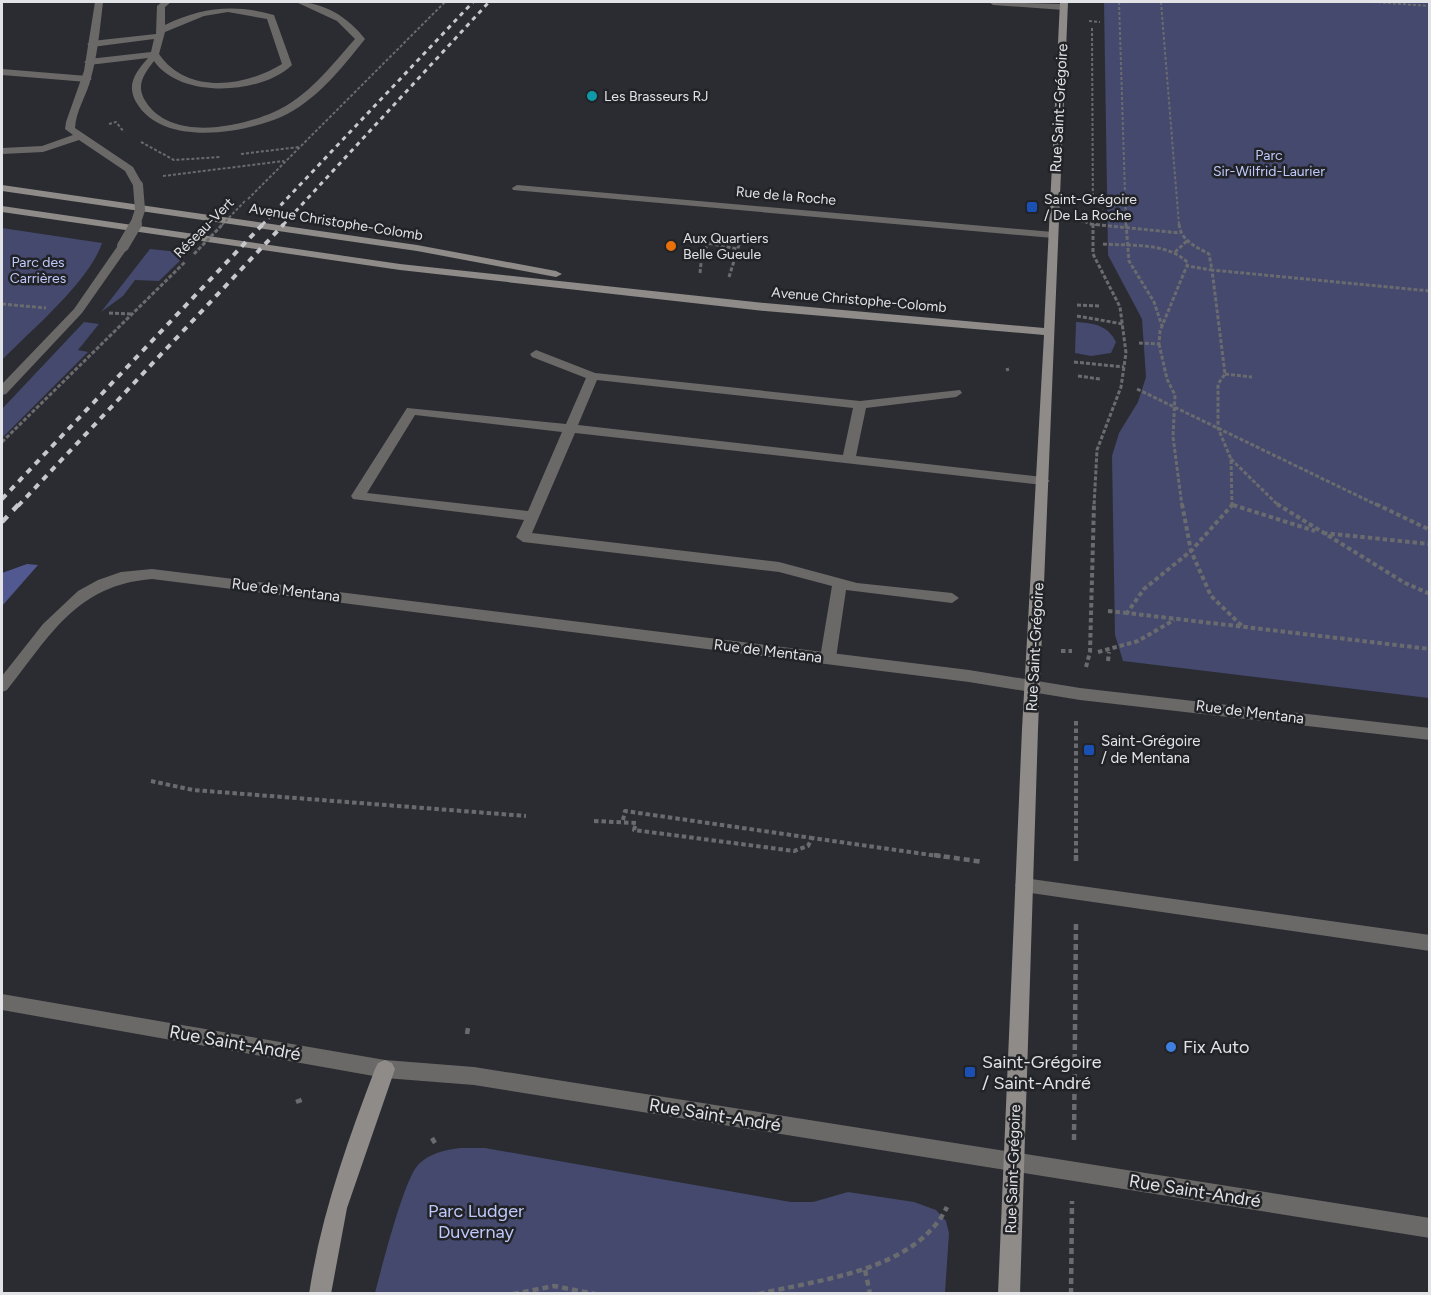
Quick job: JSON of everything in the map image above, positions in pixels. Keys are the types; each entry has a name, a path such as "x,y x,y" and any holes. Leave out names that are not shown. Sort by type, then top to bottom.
{"main road":[{"name":"Rue Saint-Grégoire","path":"1009,1293 1032,686 1064,4"},
{"name":"Avenue Christophe-Colomb","path":"2,188 417,248 665,294"},
{"name":"Avenue Christophe-Colomb","path":"2,209 400,267 665,294 765,307 1050,332"},
{"path":"320,1293 333,1227 348,1172 385,1069"}],"street":[{"path":"2,391 84,303 123,246 141,211 138,184 129,169 117,159 78,137 70,129 70,114 81,96 87,78 99,2"},
{"path":"167,2 161,6 160,33 154,54 137,78 136,94 149,114 166,124 181,127 229,129 258,123 292,107 309,94 360,39 350,25 330,11 300,2"},
{"path":"993,2 1064,4"},
{"path":"92,44 160,33 199,13 219,9 249,9 271,17 287,65 274,76 227,87 178,78 159,65 154,54"},
{"path":"89,62 154,54"},
{"path":"2,72 87,78"},
{"path":"2,151 43,149 78,137"},
{"name":"Rue de la Roche","path":"517,188 1053,235"},
{"path":"536,354 593,376 860,405 956,393"},
{"path":"593,376 523,537 779,567 857,588 952,598"},
{"path":"849,459 860,405"},
{"path":"532,516 358,496 411,411 1043,481"},
{"name":"Rue de Mentana","path":"2,686 78,596 108,579 130,574 170,576 828,658 1080,694 1430,734"},
{"path":"828,658 840,584"},
{"path":"1024,885 1430,943"},
{"name":"Rue Saint-André","path":"2,1002 385,1069 474,1076 1430,1228"}],"path":[{"name":"Réseau-Vert","path":"2,442 194,254 445,2"},
{"path":"1119,2 1127,246 1129,261 1154,302 1162,326"},
{"path":"1127,614 1144,589 1191,551 1233,505 1231,459 1218,428 1218,384 1225,374 1209,254 1187,241 1180,233 1161,2"},
{"path":"1373,2 1430,6"},
{"name":"Rue Saint-Grégoire","path":"1086,664 1090,652 1095,458 1101,431 1116,399 1124,368 1123,324 1119,303 1095,263 1092,223 1092,18"},
{"path":"111,124 116,123 129,136"},
{"path":"134,139 174,160"},
{"path":"260,152 300,147"},
{"path":"160,177 285,161"},
{"path":"1076,221 1104,227 1180,233"},
{"path":"731,273 746,223"},
{"path":"1175,252 1187,241"},
{"path":"703,242 737,249"},
{"path":"700,274 702,254 709,243"},
{"path":"1103,244 1175,252 1185,258 1187,266 1162,326 1159,344 1167,379 1175,395 1173,437 1185,527 1191,551 1211,596 1243,628"},
{"path":"1187,266 1430,291"},
{"path":"2,304 47,308"},
{"path":"1076,304 1099,306"},
{"path":"101,312 132,314"},
{"path":"1084,317 1123,324"},
{"path":"1139,344 1159,344"},
{"path":"1074,362 1124,368"},
{"path":"1225,374 1252,377"},
{"path":"1078,376 1100,379"},
{"path":"1137,389 1430,530"},
{"path":"1231,459 1273,501 1320,533 1430,594"},
{"path":"1233,505 1320,533 1430,544"},
{"path":"1108,611 1430,649"},
{"path":"1098,652 1108,652 1156,634 1174,620"},
{"path":"1108,652 1108,661"},
{"path":"1076,727 1076,868"},
{"path":"151,781 193,790 526,816"},
{"path":"623,820 625,811 983,862"},
{"path":"594,821 623,820 636,823 634,830 794,851 808,846 812,838"},
{"path":"1074,1106 1076,911"},
{"path":"296,1102 304,1099"},
{"path":"759,1293 842,1277 879,1266 912,1247 942,1217 947,1207"},
{"path":"1071,1226 1071,1293"},
{"path":"865,1270 870,1293"},
{"path":"513,1293 537,1286 569,1285 595,1293"}],"green space":[{"name":"Parc Sir-Wilfrid-Laurier","path":"1104,2 1429,2 1429,698 1123,661 1115,635 1112,456 1119,433 1138,402 1146,377 1142,319 1108,255"},
{"name":"Parc des Carrières","path":"2,228 102,243 85,274 2,360"},
{"path":"150,249 188,253 159,281 135,280 123,296 101,312"},
{"path":"84,322 99,324 78,350 88,352 2,438 2,409"},
{"path":"1076,322 1094,324 1109,332 1116,342 1111,353 1091,356 1075,353"},
{"name":"Parc Ludger Duvernay","path":"461,1148 485,1148 791,1202 813,1202 848,1192 914,1202 936,1210 946,1221 949,1233 945,1293 375,1293 412,1174 418,1165 432,1155"}],"shaded area":[{"path":"27,564 38,565 2,606 2,573"}],"railway":[{"path":"262,225 473,2"},
{"path":"283,225 489,2"},
{"path":"2,499 263,224"},
{"path":"18,506 284,224"},
{"path":"2,522 19,504"}],"place":[{"name":"Les Brasseurs RJ","path":"592,96"},
{"name":"Saint-Grégoire / De La Roche","path":"1032,207"},
{"name":"Aux Quartiers Belle Gueule","path":"671,246"},
{"name":"Saint-Grégoire / de Mentana","path":"1089,750"},
{"name":"Fix Auto","path":"1171,1047"},
{"name":"Saint-Grégoire / Saint-André","path":"970,1072"}]}
